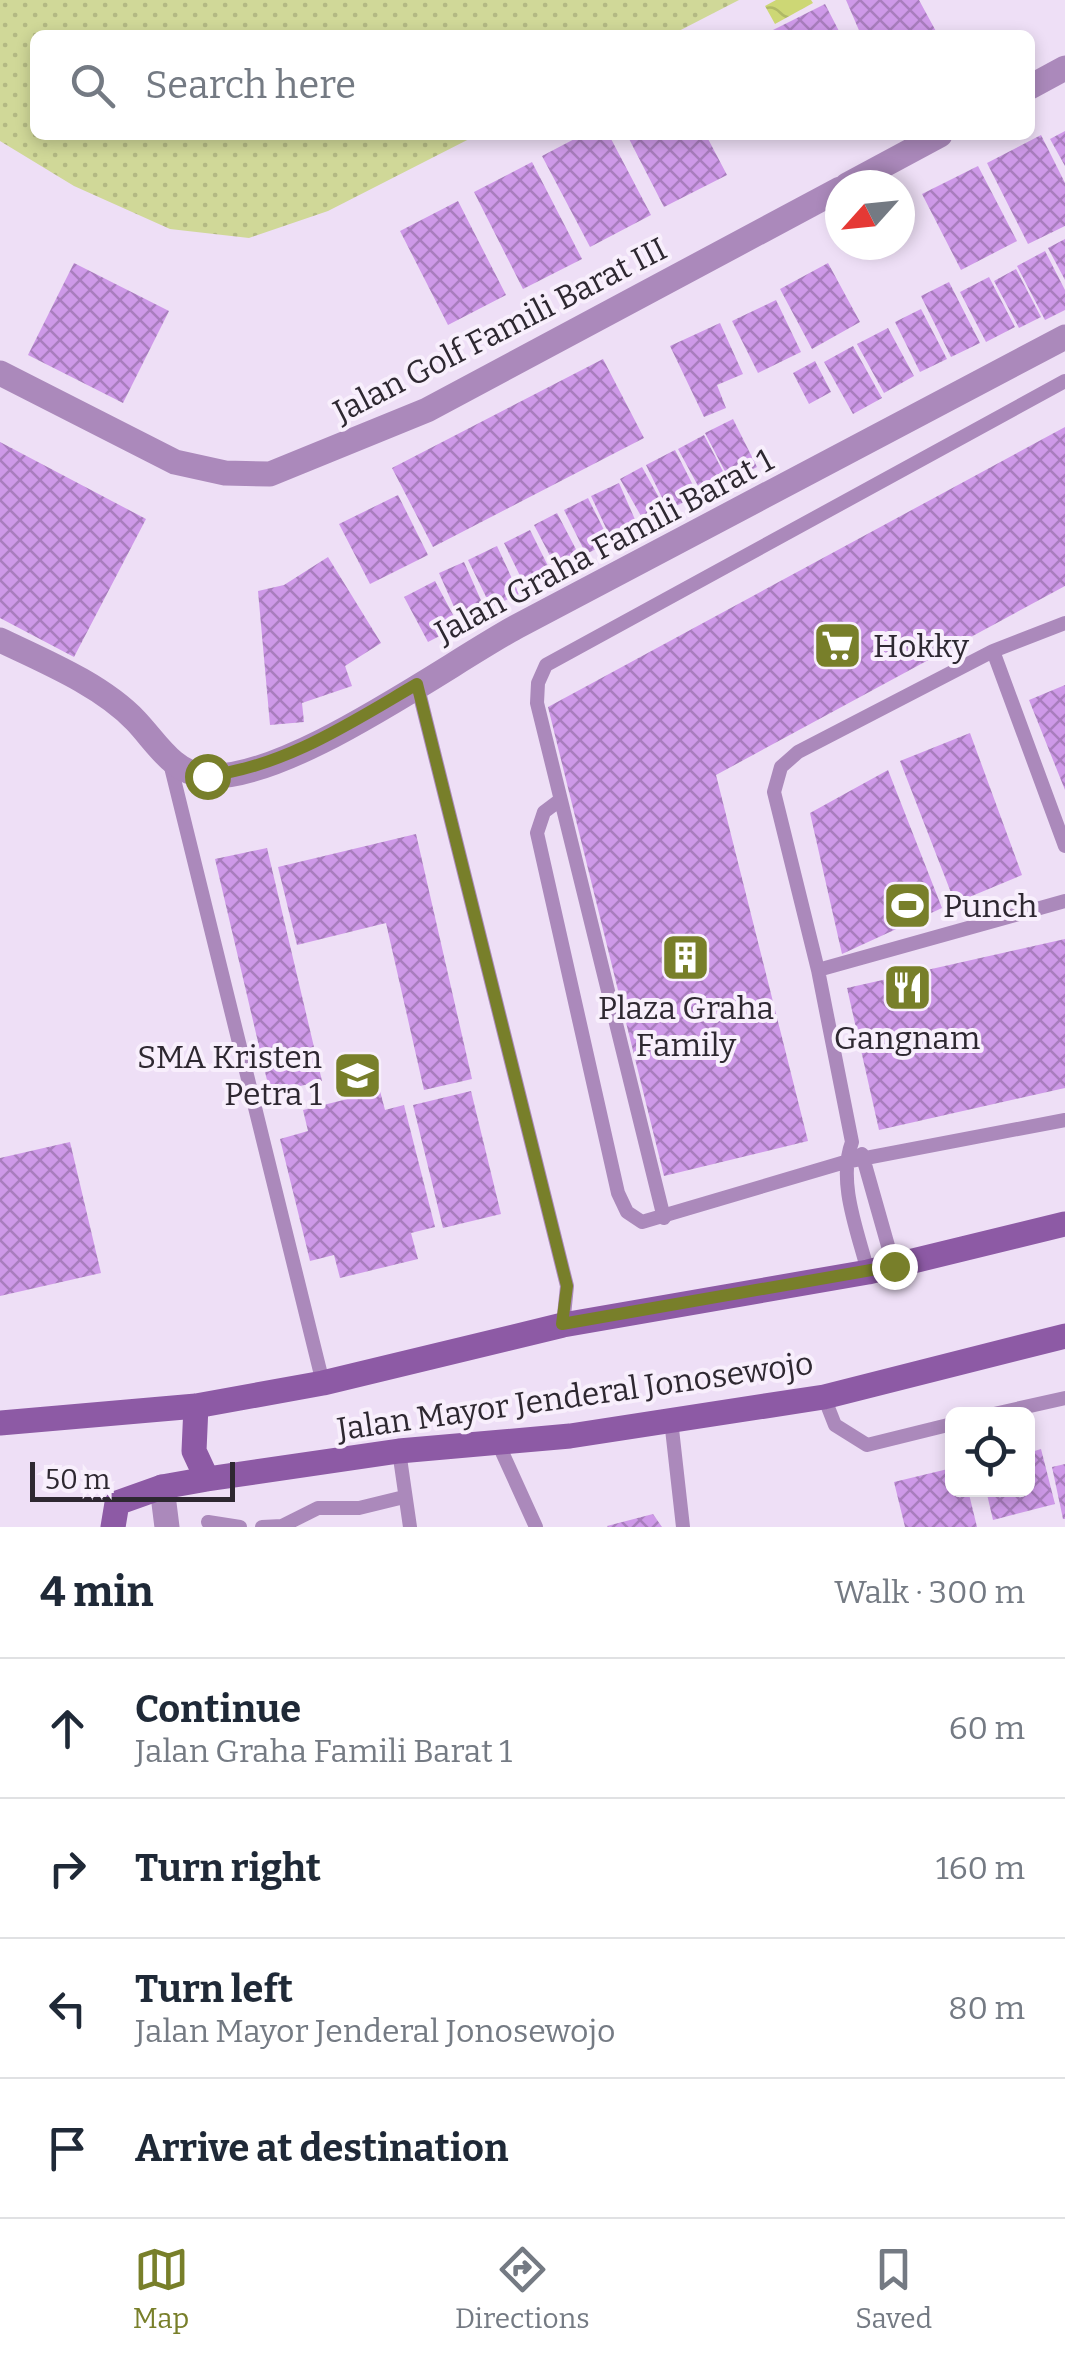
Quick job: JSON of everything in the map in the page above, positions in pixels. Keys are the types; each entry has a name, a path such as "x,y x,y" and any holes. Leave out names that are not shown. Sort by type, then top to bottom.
{"main road":[{"name":"Jalan Mayor Jenderal Jonosewojo","path":"0,1422 196,1406 323,1384 562,1324 868,1272 1065,1224"},
{"name":"Jalan Mayor Jenderal Jonosewojo","path":"113,1527 117,1503 162,1487 400,1451 671,1420 824,1397 1065,1336"},
{"path":"196,1406 194,1451 207,1479"}],"street":[{"path":"1035,83 1065,68"},
{"name":"Jalan Golf Famili Barat III","path":"875,170 931,140"},
{"name":"Jalan Golf Famili Barat III","path":"0,373 175,462 255,474 302,465 427,410 825,197"},
{"name":"Jalan Graha Famili Barat 1","path":"169,759 188,772 207,776 245,772 319,741 417,684 1065,337"},
{"path":"0,640 131,716 169,759"},
{"path":"162,1487 167,1527"}],"lane":[{"path":"664,1218 537,703 538,682 546,665 1065,381"},
{"path":"894,1266 865,1158 852,1142 818,970 774,792 782,767 798,752 993,651 1065,623"},
{"path":"993,651 1065,846"},
{"path":"417,684 567,1286 562,1324"},
{"path":"169,759 323,1384"},
{"path":"560,800 544,812 537,833 618,1193 627,1212 642,1222 844,1162 1065,1120"},
{"path":"818,970 1065,901"},
{"path":"852,1142 844,1162 868,1272"},
{"path":"824,1397 835,1425 845,1435 866,1444 945,1426"},
{"path":"1025,1407 1065,1398"},
{"path":"671,1420 683,1527"},
{"path":"497,1441 536,1527"},
{"path":"400,1451 410,1527"},
{"path":"262,1527 282,1526 318,1508 359,1508 404,1497"},
{"path":"208,1522 240,1527"}],"shaded area":[{"path":"0,0 739,0 681,30 30,30 30,140 467,140 328,211 249,238 170,229 74,186 0,141"}],"water":[{"path":"776,0 813,3 775,24 765,6"}],"building":[{"path":"846,0 919,0 935,30 859,30"},
{"path":"825,4 838,30 773,30"},
{"path":"1065,131 1065,166 1050,139"},
{"path":"1041,135 1065,183 1065,226 1028,244 987,163"},
{"path":"572,140 612,140 651,215 590,247 542,156"},
{"path":"630,140 709,140 727,175 664,207"},
{"path":"532,162 582,259 523,289 474,192"},
{"path":"978,166 1017,241 961,270 922,194"},
{"path":"458,201 506,295 448,325 400,231"},
{"path":"1065,239 1065,280 1048,248"},
{"path":"1045,251 1065,290 1065,310 1045,320 1017,266"},
{"path":"74,263 169,311 123,403 28,355"},
{"path":"828,263 860,322 812,349 780,289"},
{"path":"1016,269 1041,317 1019,328 994,281"},
{"path":"989,277 1015,327 986,342 960,292"},
{"path":"949,282 980,343 951,357 921,296"},
{"path":"776,300 801,352 758,373 732,321"},
{"path":"921,309 947,359 920,372 895,322"},
{"path":"720,323 743,374 717,385 726,408 704,417 670,346"},
{"path":"888,328 914,376 884,393 857,344"},
{"path":"853,346 882,398 853,414 824,362"},
{"path":"603,359 644,438 433,547 392,468"},
{"path":"815,361 831,392 809,404 793,373"},
{"path":"733,419 757,467 730,481 705,433"},
{"name":"Plaza Graha Family","path":"1065,427 1065,586 716,775 808,1141 664,1176 548,707"},
{"path":"704,435 728,481 703,495 678,449"},
{"path":"0,442 146,519 74,657 0,618"},
{"path":"675,450 698,495 668,510 646,465"},
{"path":"642,467 667,512 645,523 620,479"},
{"path":"619,483 640,531 613,543 591,496"},
{"path":"398,495 428,555 370,584 339,524"},
{"path":"588,498 610,542 586,554 564,510"},
{"path":"557,513 580,557 557,569 534,525"},
{"path":"530,530 552,574 526,588 504,543"},
{"path":"497,546 519,594 491,607 468,560"},
{"path":"328,557 381,643 345,666 352,686 302,703 304,722 270,725 258,591 284,585"},
{"path":"464,562 487,614 462,625 439,573"},
{"path":"435,581 459,626 428,642 404,597"},
{"path":"1065,685 1065,790 1029,700"},
{"path":"970,733 1022,875 955,903 900,761"},
{"path":"888,770 942,908 842,954 810,813"},
{"path":"416,834 472,1079 424,1090 386,923 297,945 278,867"},
{"path":"267,848 322,1081 270,1093 215,859"},
{"path":"1065,939 1065,1088 879,1130 847,988"},
{"path":"380,1091 385,1110 404,1105 435,1227 411,1233 418,1259 340,1278 334,1255 310,1261 280,1139 308,1131 303,1110"},
{"path":"471,1091 501,1214 443,1228 413,1105"},
{"path":"70,1142 101,1273 0,1296 0,1158"},
{"path":"1041,1449 1055,1504 993,1520 988,1497 1035,1497 1035,1451"},
{"path":"1065,1464 1065,1519 1063,1519 1052,1467"},
{"path":"945,1470 945,1497 970,1497 977,1527 905,1527 894,1482"},
{"path":"653,1514 662,1527 607,1526"}],"place":[{"name":"Hokky","path":"838,646"},
{"name":"Punch","path":"908,906"},
{"name":"Plaza Graha Family","path":"686,958"},
{"name":"Gangnam","path":"907,988"},
{"name":"SMA Kristen Petra 1","path":"357,1075"}],"route":[{"path":"207,776 245,772 277,760 319,741 417,684 567,1286 562,1324 894,1266"}]}
